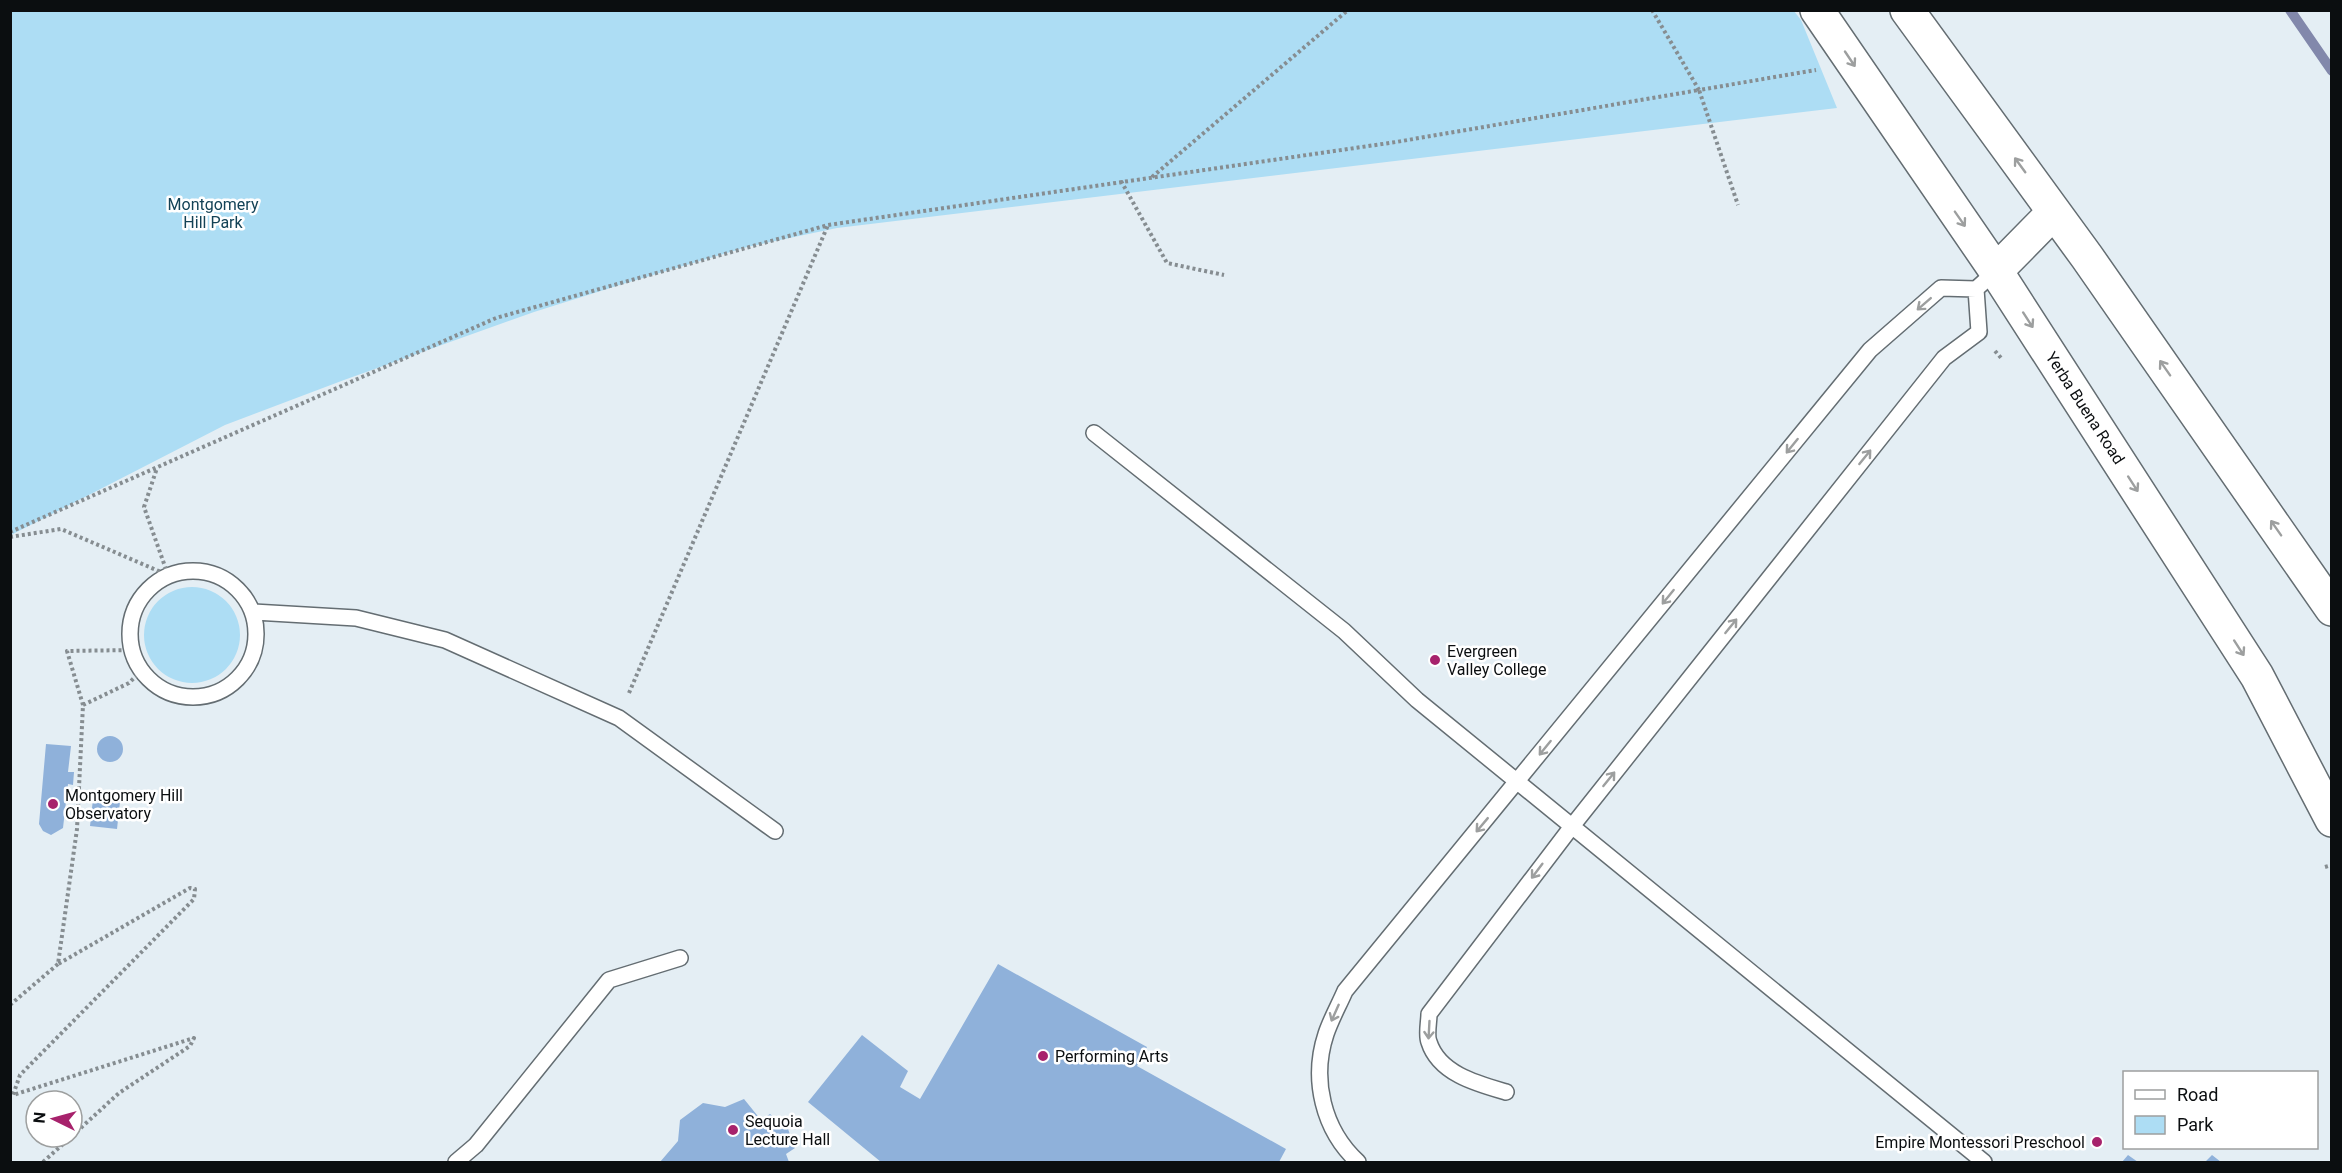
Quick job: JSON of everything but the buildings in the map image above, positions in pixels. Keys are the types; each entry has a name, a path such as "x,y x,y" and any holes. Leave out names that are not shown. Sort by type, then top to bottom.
{"street":[{"name":"Yerba Buena Road","path":"1817,10 1986,280 2257,676 2331,820"},
{"path":"1907,10 2054,212 2331,609"},
{"path":"1986,280 2054,212"}],"lane":[{"path":"1358,1162 1337,1138 1324,1108 1320,1072 1326,1035 1345,991 1870,350 1941,288 1986,280 1979,332 1944,358 1573,825 1430,1014 1428,1042 1441,1061 1466,1080 1506,1092"},
{"path":"1094,432 1344,631 1417,700 1519,780 1984,1162"},
{"path":"189,570 209,572 228,580 243,594 253,612 257,634 253,657 241,677 223,690 201,697 179,696 157,687 141,671 131,650 129,627 136,606 150,587 168,575 189,570"},
{"path":"253,612 356,618 445,640 619,718 775,831"},
{"path":"456,1162 476,1145 609,980 680,958"}],"path":[{"path":"1152,177 1348,10"},
{"path":"1652,10 1698,90 1738,205"},
{"path":"10,532 496,318 828,225 1396,142 1823,69"},
{"path":"1121,181 1167,263 1224,275"},
{"path":"619,718 828,225"},
{"path":"157,468 144,507 168,575"},
{"path":"10,537 61,529 168,575"},
{"path":"57,964 77,829 83,705 67,651 131,650"},
{"path":"83,705 129,683 141,671"},
{"path":"2325,867 2331,865"},
{"path":"10,1005 57,964 190,888 195,889 194,899 20,1075 13,1095 24,1092"},
{"path":"32,1089 194,1038 190,1046 119,1093 84,1124"},
{"path":"43,1162 57,1149"}],"green space":[{"name":"Montgomery Hill Park","path":"11,10 1794,11 1801,20 1837,108 837,228 747,247 534,312 225,425 11,535"},
{"path":"192,587 210,591 226,601 236,617 240,635 236,653 226,669 210,679 192,683 174,679 158,669 148,653 144,635 148,617 158,601 174,591"}],"waterway":[{"path":"2290,10 2332,71"}],"place":[{"name":"Evergreen Valley College","path":"1435,660"},
{"name":"Montgomery Hill Observatory","path":"53,804"},
{"name":"Performing Arts","path":"1043,1056"},
{"name":"Sequoia Lecture Hall","path":"733,1130"},
{"name":"Empire Montessori Preschool","path":"2097,1142"}]}
